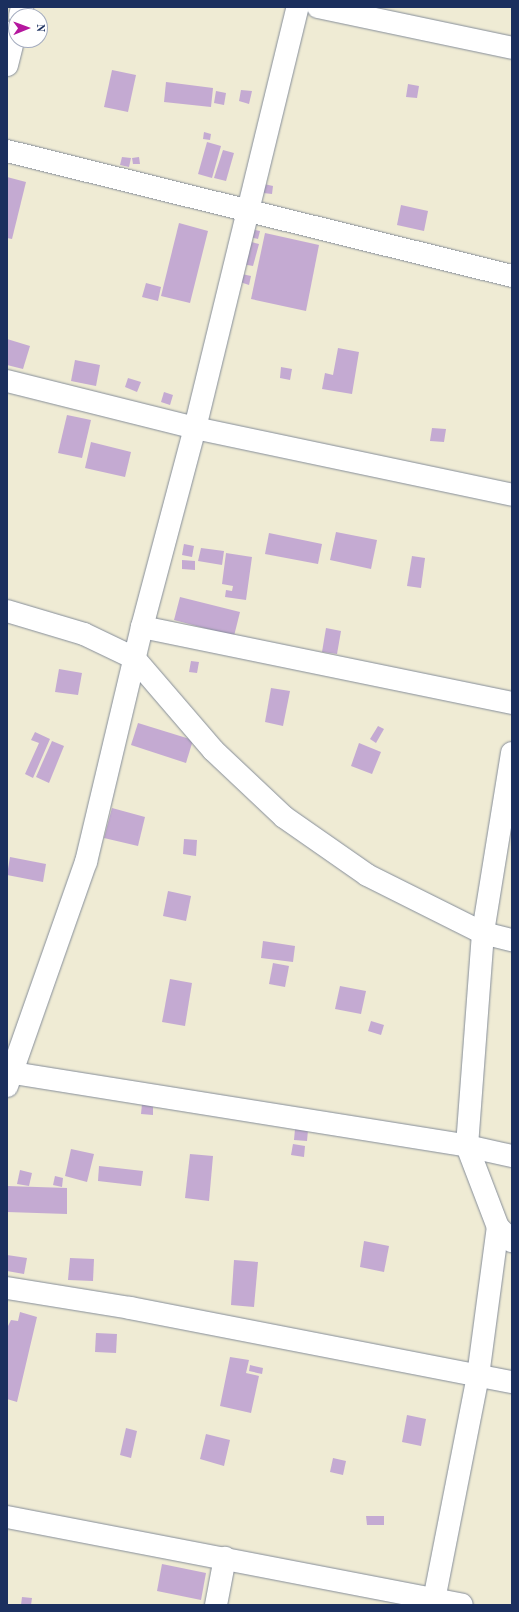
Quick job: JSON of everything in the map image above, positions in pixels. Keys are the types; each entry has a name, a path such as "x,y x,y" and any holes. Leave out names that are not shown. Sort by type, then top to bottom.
{"street":[{"path":"298,7 195,428 134,658 86,862 8,1077 141,1092 467,1146 512,1156"},
{"path":"318,7 512,48"},
{"path":"7,65 11,48"},
{"path":"7,152 512,276"},
{"path":"7,382 195,428 512,495"},
{"path":"7,611 84,634 134,658 213,750 284,817 367,875 483,933 512,940"},
{"path":"142,627 512,703"},
{"path":"433,1603 505,1234 467,1146 483,933 512,753"},
{"path":"7,1288 246,1330 512,1382"},
{"path":"7,1517 225,1558 433,1603 462,1605"},
{"path":"216,1605 225,1558"}],"building":[{"path":"112,70 136,75 128,112 104,107"},
{"path":"166,82 213,88 211,107 164,102"},
{"path":"408,84 419,86 417,98 406,97"},
{"path":"241,90 252,91 249,104 239,101"},
{"path":"216,91 226,93 224,105 214,103"},
{"path":"204,132 211,134 210,140 203,139"},
{"path":"207,142 221,146 212,178 198,174"},
{"path":"223,150 234,153 226,181 214,178"},
{"path":"122,157 131,158 129,167 120,165"},
{"path":"139,157 140,164 133,164 132,158"},
{"path":"7,177 26,182 12,239 7,238"},
{"path":"264,184 273,186 272,194 263,193"},
{"path":"401,205 428,211 424,231 397,225"},
{"path":"179,223 208,231 190,303 161,296"},
{"path":"251,229 260,231 258,239 249,237"},
{"path":"265,233 319,245 306,311 251,299"},
{"path":"248,241 259,244 253,266 242,264"},
{"path":"242,274 251,276 249,285 240,282"},
{"path":"146,283 161,287 158,301 142,297"},
{"path":"7,339 30,346 23,369 7,365"},
{"path":"338,348 359,352 352,394 322,389 325,373 333,375"},
{"path":"75,360 100,365 96,386 71,381"},
{"path":"281,367 292,369 290,380 280,378"},
{"path":"128,378 141,382 137,392 125,387"},
{"path":"164,392 173,395 170,405 161,402"},
{"path":"67,415 91,420 82,458 58,453"},
{"path":"432,428 446,429 444,442 430,441"},
{"path":"91,442 131,452 125,477 85,468"},
{"path":"336,532 377,540 371,569 330,560"},
{"path":"269,533 322,544 318,564 265,554"},
{"path":"184,544 194,546 192,557 182,555"},
{"path":"201,548 224,551 222,565 198,561"},
{"path":"226,553 252,557 246,600 225,597 226,590 232,591 233,586 222,584"},
{"path":"412,556 425,558 421,588 407,586"},
{"path":"182,560 195,561 195,570 182,569"},
{"path":"180,597 240,612 234,636 174,620"},
{"path":"326,628 341,631 337,654 322,652"},
{"path":"191,661 199,662 197,673 189,672"},
{"path":"59,669 82,673 78,695 55,692"},
{"path":"271,688 290,691 283,726 265,722"},
{"path":"138,723 193,740 186,763 131,745"},
{"path":"378,726 384,729 376,743 370,739"},
{"path":"35,732 50,739 33,778 25,774 39,743 31,740"},
{"path":"52,741 64,746 49,783 36,777"},
{"path":"359,743 381,752 372,774 351,766"},
{"path":"112,808 145,817 138,846 104,838"},
{"path":"184,839 197,840 196,856 183,854"},
{"path":"10,857 46,864 43,882 7,875"},
{"path":"168,891 191,896 186,921 163,916"},
{"path":"263,941 295,946 293,962 261,958"},
{"path":"273,963 289,966 285,987 269,984"},
{"path":"170,979 192,983 185,1026 162,1022"},
{"path":"340,986 366,991 361,1014 335,1009"},
{"path":"371,1021 384,1025 381,1035 368,1031"},
{"path":"142,1104 153,1105 153,1115 141,1114"},
{"path":"295,1129 308,1130 307,1141 294,1140"},
{"path":"293,1144 305,1146 304,1157 291,1155"},
{"path":"71,1149 94,1154 87,1182 65,1176"},
{"path":"190,1154 213,1156 209,1201 185,1198"},
{"path":"99,1166 143,1171 141,1186 98,1181"},
{"path":"20,1170 32,1173 29,1186 17,1184"},
{"path":"55,1176 63,1178 62,1187 53,1185"},
{"path":"7,1186 67,1188 67,1214 7,1212"},
{"path":"364,1241 389,1246 384,1272 360,1267"},
{"path":"7,1255 27,1258 24,1274 7,1271"},
{"path":"70,1258 94,1259 93,1281 68,1280"},
{"path":"234,1260 258,1262 254,1307 231,1305"},
{"path":"20,1312 37,1317 17,1402 7,1399 7,1328 11,1320 18,1321"},
{"path":"96,1333 117,1334 116,1353 95,1352"},
{"path":"230,1357 249,1360 246,1373 259,1376 251,1413 220,1406"},
{"path":"250,1365 263,1368 262,1374 249,1371"},
{"path":"407,1415 426,1419 421,1446 402,1442"},
{"path":"126,1428 137,1431 131,1458 120,1455"},
{"path":"206,1434 230,1440 224,1466 200,1459"},
{"path":"333,1458 346,1461 343,1475 330,1472"},
{"path":"366,1516 384,1516 384,1525 367,1525"},
{"path":"162,1564 206,1573 201,1600 157,1591"},
{"path":"22,1597 32,1598 31,1605 21,1605"}]}
